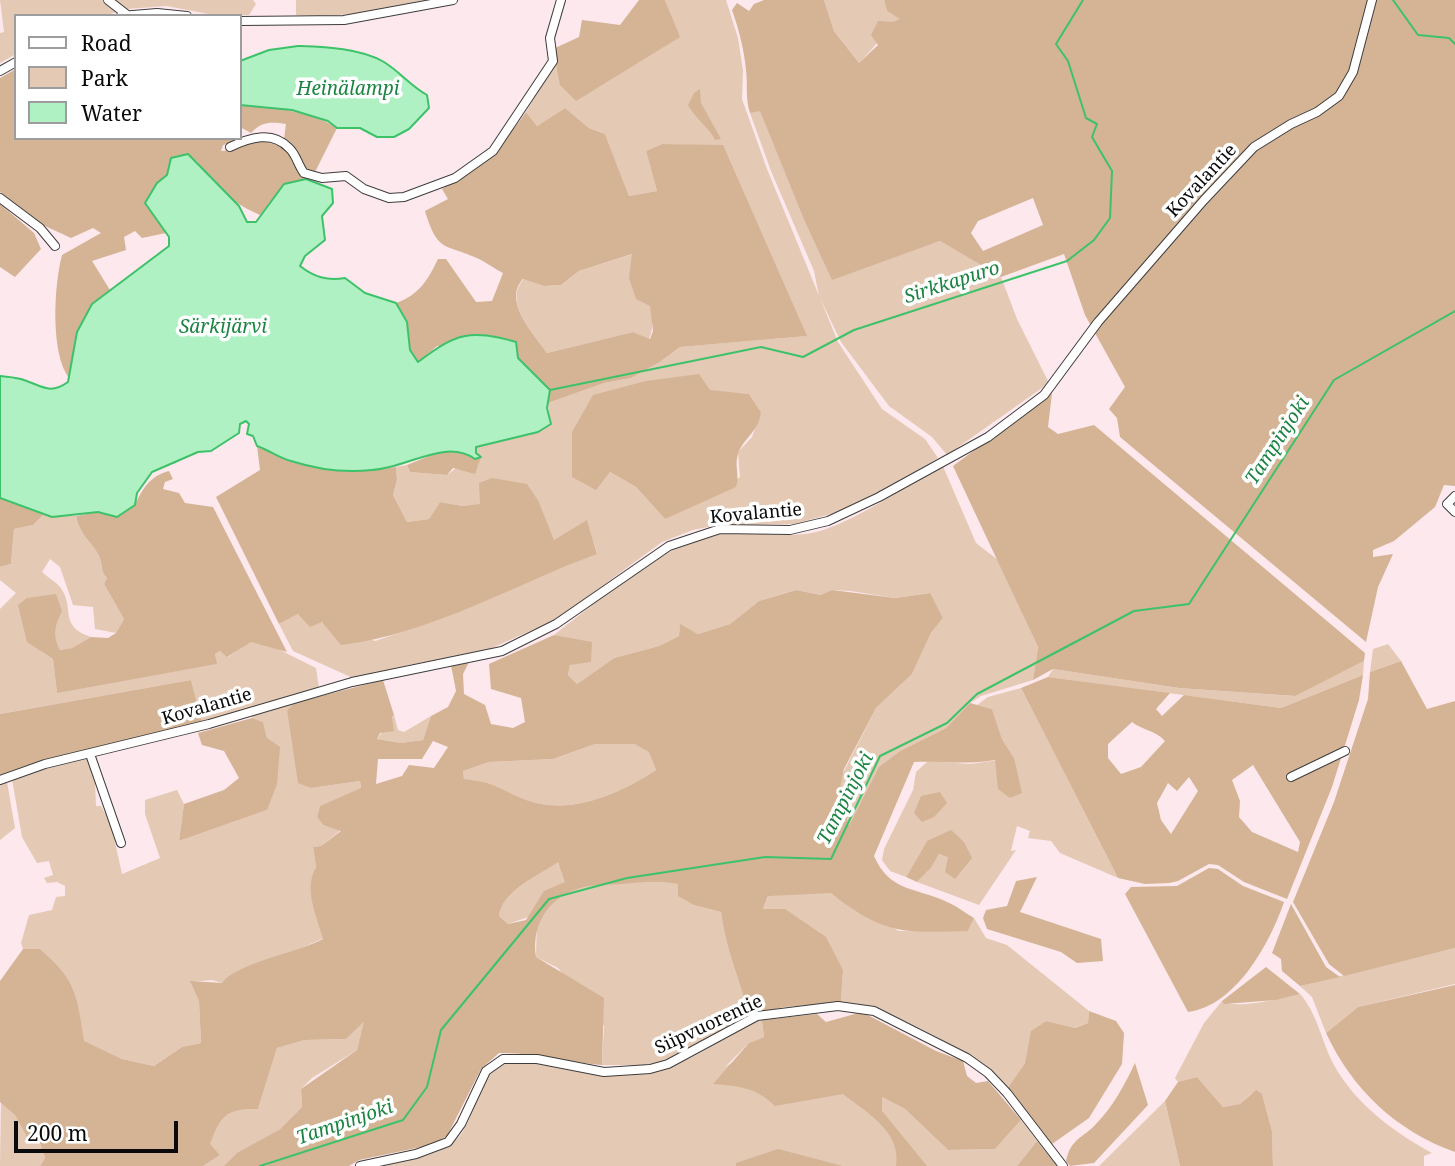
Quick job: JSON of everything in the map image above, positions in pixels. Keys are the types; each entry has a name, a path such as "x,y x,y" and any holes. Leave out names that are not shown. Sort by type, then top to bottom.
{"street":[{"path":"108,0 122,14"},
{"path":"242,21 344,20 453,0"},
{"path":"230,147 249,137 275,140 289,147 304,173 322,178 346,176 364,189 389,198 404,197 455,178 493,151 553,61 550,38 561,0"},
{"name":"Kovalantie","path":"0,780 45,764 352,682 502,651 556,624 669,546 720,529 790,530 828,521 879,497 988,437 1044,395 1098,322 1204,200 1254,148 1291,124 1317,113 1339,96 1353,72 1372,0"},
{"path":"0,198 40,228 55,246"},
{"path":"1455,496 1447,504 1455,512"},
{"path":"1291,777 1345,751"},
{"path":"90,754 121,843"},
{"name":"Siipvuorentie","path":"360,1166 416,1154 448,1142 461,1124 486,1071 503,1059 537,1059 604,1072 650,1069 668,1064 758,1016 838,1006 874,1011 967,1058 988,1073 1007,1093 1063,1166"}],"green space":[{"path":"0,0 102,0 116,12 14,14 14,55 0,63 0,33 4,32"},
{"path":"115,0 253,0 256,4 249,15 209,14 166,6 127,9"},
{"path":"296,0 440,0 368,12 314,16 296,15"},
{"path":"665,0 726,0 738,38 743,71 742,99 767,169 838,342 882,409 925,439 938,458 882,492 838,512 794,524 718,525 693,530 662,542 557,619 483,652 408,665 355,679 293,651 279,624 298,614 375,641 440,619 597,553 587,521 554,541 539,502 463,506 440,502 429,519 407,522 393,495 397,480 396,467 407,465 410,472 447,475 476,453 476,447 538,432 551,424 548,403 604,383 631,378 680,347 806,336 722,146 662,144 646,151 657,191 629,196 605,134 589,128 565,108 537,126 526,112 556,61 679,37","holes":["710,391 749,394 761,412 752,437 738,452 740,477 665,519 636,487 610,472"]},
{"path":"824,0 884,0 887,11 901,19 859,63 834,31"},
{"path":"760,110 804,220 832,279 940,241 1001,277 1017,319 1049,383 947,455 932,437 889,406 841,342 819,296 814,271 771,171 750,113"},
{"path":"633,254 651,308 652,329 649,339 633,332 547,353 528,327 518,307 516,297 524,279 544,286 561,285 579,271"},
{"path":"942,464 976,543 998,560 1038,647 1033,680 981,696 970,703 946,728 900,751 886,762 831,893 899,931 968,931 974,918 986,938 1007,945 1089,1011 1088,1023 1074,1028 1046,1021 1032,1031 1025,1063 1007,1089 975,1061 930,1034 883,1013 841,1003 843,970 763,909 768,897 694,905 721,912 729,951 749,1015 664,1062 648,1065 602,1065 604,1026 558,968 536,957 537,921 546,911 508,924 499,916 507,899 522,884 558,861 559,866 842,775 876,708 912,674 931,633 943,618 929,593 895,598 850,591 833,590 822,595 795,590 759,601 730,624 698,634 680,625 679,636 659,646 614,658 577,684 568,675 570,665 592,643 554,635 633,574 677,548 721,534 792,535 830,528 880,503"},
{"path":"44,514 76,516 83,534 99,556 107,578 104,584 124,619 116,633 95,629 93,607 73,605 60,567 50,559 42,572 65,594 70,622 81,633 91,637 72,648 60,650 54,639 56,594 42,652 53,659 57,692 216,664 215,654 220,651 228,657 251,641 270,645 316,668 319,688 202,722 191,680 0,714 0,609 16,593 0,580 0,567 11,564 14,529 33,525"},
{"path":"1388,644 1401,661 1370,672 1373,649"},
{"path":"1364,661 1363,675 1281,708 1048,677 1053,669 1179,688 1294,696"},
{"path":"1021,688 1118,878 1060,853 1051,841 1028,838 1030,831 1017,826 1011,851 1016,850 979,905 917,882 931,868 939,854 948,856 955,878 964,867 927,841 906,877 890,871 882,860 884,849 913,790 916,772 928,761 970,764 1014,758 1002,739 992,709 977,705 988,697"},
{"path":"294,703 287,710 311,788 360,781 361,789 320,806 317,817 323,825 341,830 321,846 313,847 316,867 311,893 324,938 222,983 212,980 191,982 199,1001 201,1043 182,1047 154,1066 122,1059 83,1041 77,1000 68,980 40,949 23,949 21,943 29,915 52,910 56,897 65,896 65,886 57,882 47,883 44,878 53,875 49,861 37,863 22,837 12,779 15,775 89,757 95,782 96,806 101,806 111,824 122,874 160,858 145,814 145,800 177,790 184,804 179,841 267,810 267,738 263,722 252,718 252,714"},
{"path":"394,715 398,730 404,732 431,716 423,740 401,743 377,739"},
{"path":"635,743 649,751 656,770 607,796 572,805 536,803 487,783 464,779 463,771 489,762 553,759 595,744"},
{"path":"7,782 15,828 0,840 0,784"},
{"path":"1455,948 1455,984 1358,1007 1326,1033 1312,997 1300,986"},
{"path":"1300,994 1316,1020 1335,1067 1344,1081 1378,1117 1432,1153 1424,1156 1424,1166 1273,1166 1272,1131 1262,1094 1252,1093 1240,1104 1223,1107 1197,1077 1178,1082 1175,1078 1204,1023 1222,1001 1249,1004"},
{"path":"762,1020 764,1037 749,1043 725,1067 749,1052 882,1110 882,1097 905,1109 948,1150 995,1149 1021,1120 1037,1141 1017,1166 370,1166 420,1157 448,1146 459,1138 489,1074 499,1065 513,1059 602,1072 646,1071 690,1058 743,1027"},
{"path":"365,1021 357,1050 312,1078 301,1089 302,1107 279,1130 249,1149 263,1166 203,1166 220,1155 209,1144 221,1120 232,1112 258,1109 277,1048 305,1040 346,1039"},
{"path":"1165,1101 1180,1166 1099,1166"},
{"path":"1,1102 15,1115 29,1141 40,1143 45,1158 40,1166 0,1166"}],"shaded area":[{"path":"639,0 665,0 680,37 576,101 560,85 553,49 579,37 582,20 620,25"},
{"path":"764,0 824,0 834,31 859,63 878,45 871,35 878,21 893,22 900,19 887,11 884,0 1455,0 1455,486 1444,485 1435,507 1394,541 1373,550 1373,557 1393,554 1378,587 1366,642 1120,437 1117,418 1109,409 1125,387 1085,315 1064,254 1001,277 940,241 832,280 804,220 760,111 750,113 744,55 732,10 737,3 749,11 754,4","holes":["1033,198 1043,225 983,251 971,233 978,221"]},
{"path":"14,70 14,140 236,140 223,145 221,151 232,150 251,139 278,145 284,139 286,124 267,123 251,133 242,128 242,105 291,111 318,118 337,128 315,172 306,179 284,184 260,215 224,194 209,179 197,161 168,167 167,175 157,183 145,203 166,233 142,238 135,231 124,237 126,250 92,261 110,290 91,309 80,329 69,378 63,367 56,336 57,283 62,255 101,233 93,228 71,238 43,225 0,192 0,78"},
{"path":"700,89 701,103 721,139 715,140 688,105 694,93"},
{"path":"565,108 589,128 605,134 629,196 657,191 646,151 662,144 723,145 807,336 680,347 631,378 604,383 548,403 550,390 518,358 437,346 418,362 410,350 407,322 396,303 411,296 422,286 438,259 446,259 476,302 492,301 503,273 479,259 444,245 434,234 425,211 448,199 442,189 489,155 526,112 537,126","holes":["632,254 629,278 636,299 650,306 653,331 650,339 633,332 547,353 528,327 518,307 517,288 523,279 544,286 561,285 579,271"]},
{"path":"0,204 34,233 41,249 15,277 0,267"},
{"path":"699,374 710,390 749,394 761,412 757,425 738,454 736,487 665,519 636,487 610,472 596,490 572,477 572,432 593,395 646,381"},
{"path":"1052,393 1048,427 1058,434 1094,425 1365,653 1364,661 1295,696 1179,688 1053,669 1033,680 1038,647 953,466"},
{"path":"257,446 292,462 331,469 370,470 396,467 397,480 393,495 407,522 429,519 440,502 463,506 480,504 479,483 492,478 527,484 539,502 554,540 587,520 597,554 439,620 374,639 341,645 322,622 310,627 298,614 279,624 216,497 260,470"},
{"path":"459,449 475,459 481,457 475,474 453,468 447,475 410,472 407,465 439,452"},
{"path":"169,471 173,479 165,482 163,489 179,493 185,503 213,507 287,652 251,642 227,657 220,651 215,654 217,664 57,693 53,659 27,642 18,605 27,598 56,594 62,611 55,630 60,650 72,648 91,637 108,638 116,633 124,619 104,584 107,578 99,556 83,534 76,516 98,512 108,515 135,505 148,484"},
{"path":"0,498 44,514 33,525 14,529 11,564 0,567"},
{"path":"796,590 821,595 832,590 895,598 930,593 943,618 931,633 912,674 876,708 844,769 839,793 849,826 879,767 900,751 946,728 970,703 992,709 1002,739 1014,758 1022,793 1010,798 998,789 995,760 965,763 914,762 874,856 880,868 895,882 949,903 974,918 968,931 927,932 895,929 866,917 831,893 768,896 763,909 785,909 826,937 843,970 841,1003 784,1007 749,1015 729,951 721,912 694,905 678,896 678,884 650,882 584,887 561,897 545,912 537,933 536,957 604,998 602,1065 499,1053 481,1069 447,1136 431,1145 359,1160 349,1166 224,1166 237,1153 279,1130 302,1107 301,1089 357,1050 364,1022 346,1039 305,1040 277,1048 258,1109 232,1112 222,1120 210,1144 220,1155 203,1166 40,1166 45,1158 40,1143 29,1141 15,1115 0,1102 0,981 23,949 40,949 68,980 77,1000 84,1041 122,1059 154,1066 182,1047 201,1043 199,1001 190,981 222,983 229,976 253,964 323,939 311,893 312,875 316,867 313,847 321,846 341,831 323,825 317,817 320,806 361,788 360,781 311,788 298,783 287,710 294,703 383,680 394,715 394,731 380,733 377,739 401,743 423,740 431,716 448,707 456,691 451,665 469,662 463,674 464,694 485,705 491,724 513,728 525,722 521,698 491,689 489,664 554,635 592,642 591,662 570,665 568,675 577,684 614,658 659,646 679,636 680,624 698,634 730,624 759,601","holes":["433,741 448,747 434,768 409,765 402,776 376,784 378,759 422,759","595,744 635,744 649,752 656,770 607,796 572,805 536,803 487,783 464,779 463,771 489,762 553,759","558,862 565,882 544,891 526,920 508,924 499,916 502,907 522,884"]},
{"path":"1401,661 1427,709 1455,701 1455,948 1344,976 1329,964 1293,902 1334,802 1368,699 1370,672"},
{"path":"1363,675 1359,700 1332,787 1287,899 1244,882 1218,865 1209,864 1169,883 1145,884 1118,878 1021,688 1048,677 1170,693 1156,709 1162,716 1184,695 1281,708","holes":["1132,722 1165,741 1141,767 1121,774 1108,758 1108,744","1253,765 1300,842 1298,852 1252,832 1239,817 1240,801 1232,780","1189,777 1198,791 1171,834 1161,820 1157,803 1168,783 1177,791"]},
{"path":"191,680 202,722 19,768 0,777 0,714"},
{"path":"252,718 263,722 267,738 280,747 277,784 267,810 179,841 184,804 224,790 239,778 224,751 202,745 198,733"},
{"path":"940,792 947,803 934,817 922,822 914,813 921,796"},
{"path":"951,830 964,842 972,858 955,879 945,872 948,857 939,854 931,868 917,882 906,877 927,841"},
{"path":"1209,868 1218,869 1243,886 1284,902 1270,936 1249,970 1236,985 1205,1007 1188,1012 1125,894 1131,887 1177,886"},
{"path":"1037,877 1020,912 1101,939 1103,961 1077,963 1061,952 987,929 983,918 986,910 1007,906 1016,881"},
{"path":"1291,904 1326,967 1340,977 1300,986 1282,971 1281,959 1272,953"},
{"path":"1266,967 1300,994 1276,1000 1224,1004 1222,1001"},
{"path":"1455,985 1455,1152 1414,1132 1378,1106 1349,1072 1326,1033 1358,1007"},
{"path":"1089,1011 1116,1021 1124,1033 1122,1064 1089,1118 1052,1144 1007,1089 1025,1063 1031,1031 1046,1021 1075,1028 1088,1023"},
{"path":"862,1012 936,1051 963,1061 967,1076 976,1083 988,1081 1021,1120 995,1149 948,1150 905,1109 882,1097 882,1111 927,1166 896,1166 896,1154 888,1133 843,1094 775,1106 754,1091 713,1084 749,1043 764,1037 762,1020 817,1014 826,1022"},
{"path":"1135,1063 1148,1105 1094,1163 1070,1166 1066,1161 1071,1148 1108,1110"},
{"path":"1197,1077 1223,1107 1240,1104 1256,1090 1262,1094 1272,1131 1273,1166 1180,1166 1165,1101 1178,1082"},
{"path":"1037,1141 1057,1166 1017,1166"},
{"path":"778,1149 843,1166 736,1166 736,1163"}],"water":[{"name":"Heinälampi","path":"298,46 319,47 342,49 374,57 427,95 429,108 409,129 394,137 377,137 360,128 337,128 328,121 292,110 242,105 242,60 269,50"},
{"name":"Särkijärvi","path":"188,154 239,206 247,222 256,222 284,184 306,179 332,189 333,203 322,216 325,240 305,256 300,266 321,277 345,278 365,293 396,303 407,322 410,350 418,362 443,345 464,336 487,336 516,342 518,358 550,390 547,408 551,424 538,432 476,447 476,453 481,457 475,459 463,453 439,453 386,468 352,471 311,466 278,456 257,446 253,436 247,434 249,424 246,421 240,424 239,433 211,451 198,452 152,472 137,493 135,505 117,517 98,512 52,517 0,498 0,376 18,378 51,389 68,382 77,332 92,304 169,246 169,237 145,203 157,183 167,175 171,158"}],"waterway":[{"name":"Sirkkapuro","path":"550,390 761,347 803,357 854,330 1067,261 1094,240 1110,218 1112,171 1092,137 1097,124 1086,118 1068,61 1056,44 1083,0"},
{"path":"1393,0 1418,35 1449,38 1455,44"},
{"name":"Tampinjoki","path":"260,1166 403,1120 427,1087 441,1030 549,899 627,878 765,857 831,859 880,756 947,723 977,694 1134,611 1189,604 1334,380 1455,311"}]}
